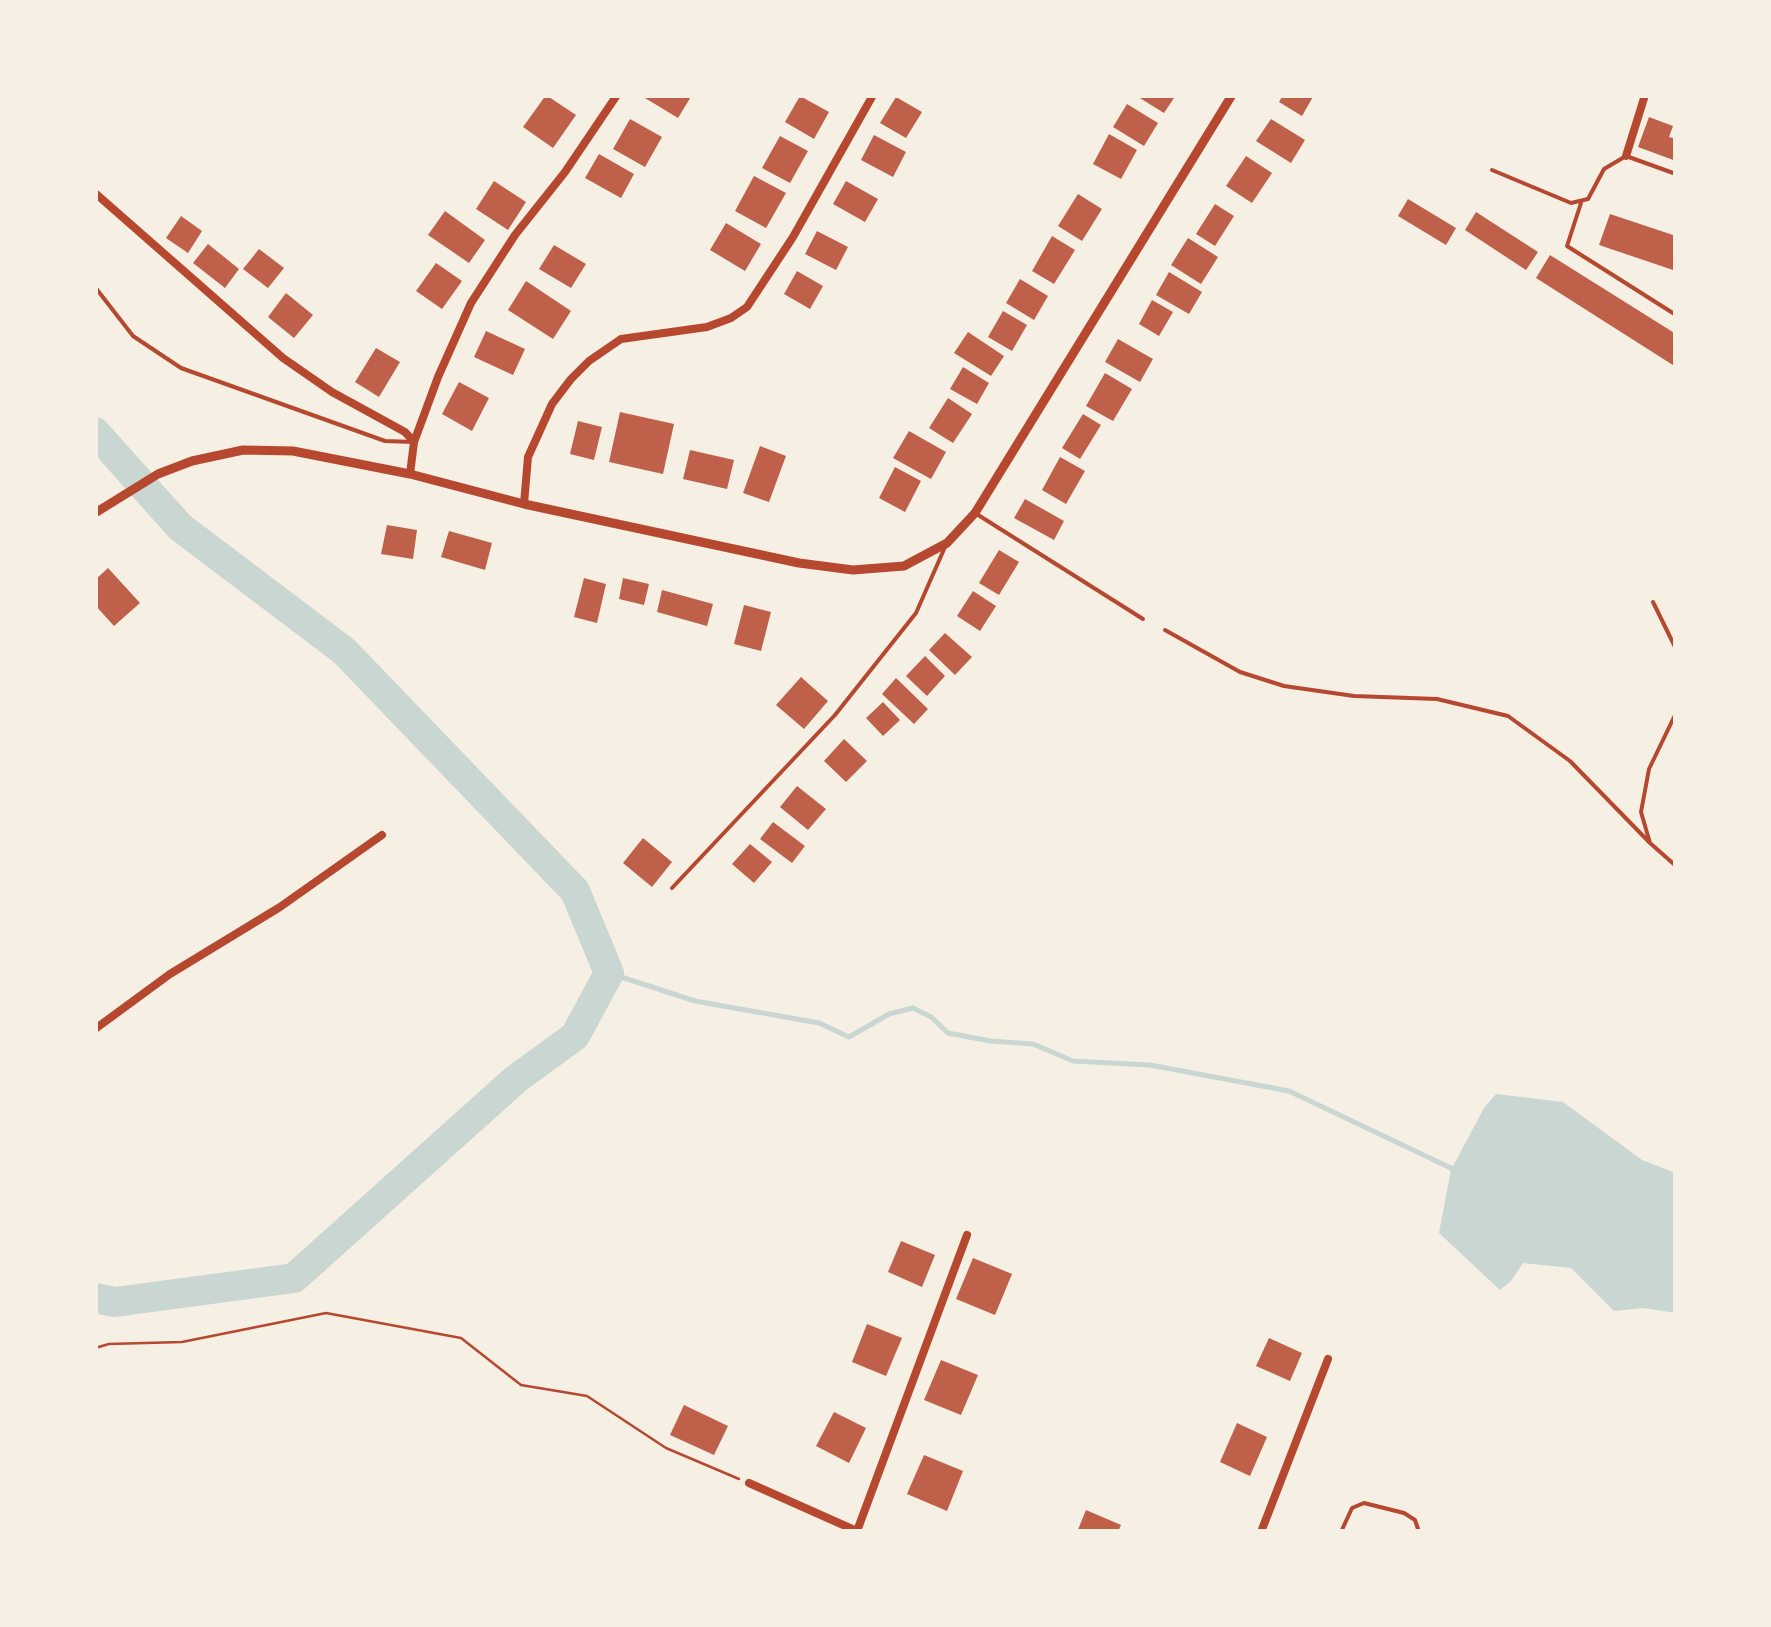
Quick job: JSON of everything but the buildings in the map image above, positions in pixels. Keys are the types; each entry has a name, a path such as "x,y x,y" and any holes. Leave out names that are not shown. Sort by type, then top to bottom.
{"street":[{"path":"410,474 414,442 471,303 617,95"},
{"path":"524,504 528,456 552,404 571,379 621,339 706,327 731,318 746,307 793,237 873,95"},
{"path":"95,513 158,474 192,461 243,450 293,451 798,563 853,570 904,566 947,543 975,512 1232,95"},
{"path":"1626,156 1646,95"},
{"path":"95,193 283,358 332,392 396,426 414,442"},
{"path":"95,1029 170,974 280,907 382,835"},
{"path":"749,1483 858,1532 967,1235"},
{"path":"1260,1532 1328,1358"}],"lane":[{"path":"1676,174 1626,156 1604,169 1594,191 1581,203 1568,246 1676,315"},
{"path":"1492,170 1536,186 1559,200 1581,203"},
{"path":"95,287 133,336 182,368 385,441 414,442"},
{"path":"975,512 1143,618"},
{"path":"672,888 847,700 916,613 947,543"},
{"path":"1653,602 1676,649"},
{"path":"1165,630 1240,672 1284,686 1354,696 1437,698 1508,716 1570,761 1676,866"},
{"path":"1650,843 1640,812 1649,769 1676,713"},
{"path":"1341,1532 1352,1508 1364,1502 1404,1514 1414,1520 1419,1532"}],"path":[{"path":"95,1348 109,1344 182,1342 326,1313 461,1338 521,1386 587,1396 666,1448 749,1483"}],"shaded area":[{"path":"1496,1094 1563,1102 1642,1160 1676,1173 1676,1313 1643,1308 1614,1311 1571,1268 1523,1263 1500,1290 1439,1233 1451,1170 1484,1108"}],"waterway":[{"path":"95,432 180,527 344,651 575,891 609,973 575,1036 516,1079 294,1278 115,1302 95,1298"},
{"path":"609,973 695,1001 819,1023 849,1037 889,1014 913,1008 931,1017 948,1033 1033,1044 1073,1061 1150,1065 1289,1091 1455,1170"}]}
